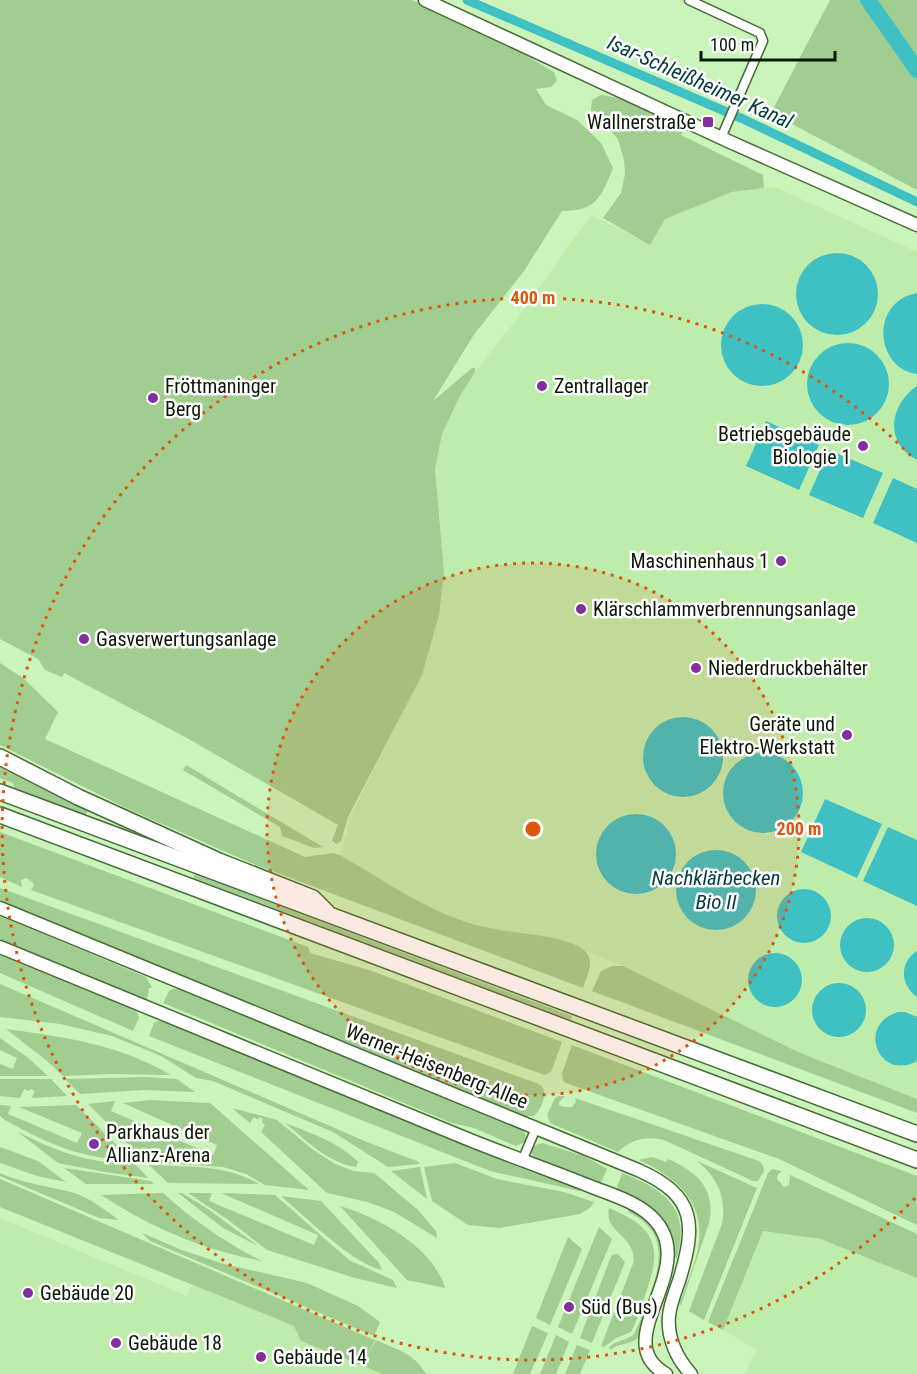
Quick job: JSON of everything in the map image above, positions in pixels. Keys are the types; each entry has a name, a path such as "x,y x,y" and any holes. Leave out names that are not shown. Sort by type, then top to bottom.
{"highway":[{"path":"0,757 78,797 210,857 313,898 331,916"},
{"path":"0,792 917,1134"},
{"path":"0,815 917,1160"}],"street":[{"path":"425,0 721,138 917,225"},
{"path":"689,0 760,33 764,41 721,138"},
{"name":"Werner-Heisenberg-Allee","path":"0,908 601,1154 669,1186 682,1203 688,1219 689,1245 670,1311 669,1329 680,1361 692,1374"},
{"path":"0,947 522,1161 626,1201 645,1211 654,1219 666,1242 668,1268 648,1324 646,1352 652,1362 666,1374"},
{"path":"522,1161 536,1128"}],"shaded area":[{"path":"0,0 412,0 484,33 554,72 557,81 551,87 536,89 546,105 577,120 601,143 613,168 605,187 596,200 583,208 562,211 524,271 473,336 433,401 472,368 475,368 442,434 435,469 444,572 439,615 422,675 348,817 341,841 336,844 332,840 338,825 187,738 64,673 62,677 45,670 38,659 0,639"},
{"path":"830,0 917,0 917,190 771,113"},
{"path":"601,95 633,103 684,128 681,135 763,175 764,188 732,192 665,219 650,245 603,218 621,193 625,174 618,139 591,110 592,100"},
{"path":"775,187 917,252 917,1106 859,1075 798,1052 580,947 559,940 489,928 452,917 420,903 340,855 352,814 421,675 444,572 435,469 442,434 460,396 475,372 517,319 591,215 650,244 665,219 732,192"},
{"path":"0,663 23,678 58,712 45,739 305,857 333,853 340,855 416,900 456,918 477,925 544,936 576,945 588,954 590,963 583,988 251,863 128,809 0,745"},
{"path":"186,765 323,847 314,848 282,836 280,827 183,770"},
{"path":"0,766 88,811 85,815 21,791 14,787 13,783 0,778"},
{"path":"0,832 308,947 310,953 369,970 562,1042 551,1072 544,1075 31,890 34,885 26,878 21,880 22,887 0,877"},
{"path":"195,874 572,1016 571,1020 193,879"},
{"path":"0,888 536,1083 542,1086 543,1090 544,1098 541,1106 534,1116 526,1116 0,900"},
{"path":"0,916 146,977 152,988 149,988 147,1000 0,939"},
{"path":"0,955 133,1009 139,1018 133,1031 0,973"},
{"path":"612,966 623,966 798,1052 917,1099 917,1113 592,991 601,971"},
{"path":"0,984 367,1142 419,1162 419,1164 388,1167 333,1132 213,1081 196,1078 161,1056 112,1036 60,1024 0,1017"},
{"path":"182,989 522,1130 526,1135 525,1142 516,1146 474,1128 452,1123 163,1003 169,991"},
{"path":"159,1021 531,1172 581,1188 580,1191 490,1171 149,1036 154,1023"},
{"path":"6,1029 91,1043 151,1064 171,1075 63,1076"},
{"path":"0,1038 27,1057 48,1076 0,1076 0,1064 13,1069 17,1058 0,1050"},
{"path":"572,1045 917,1176 917,1225 779,1159 566,1083 563,1081 562,1073"},
{"path":"146,1077 177,1079 195,1092 144,1090 80,1094 65,1079"},
{"path":"0,1079 51,1079 67,1096 32,1098 35,1091 24,1089 20,1098 0,1096"},
{"path":"558,1096 565,1096 559,1102 559,1105 564,1107 572,1107 576,1102 575,1098 759,1161 764,1171 758,1181 753,1181 658,1139 634,1141 618,1152 550,1123 547,1115"},
{"path":"150,1100 210,1103 309,1190 265,1185 246,1174 223,1167 146,1162 88,1104 115,1101 111,1111 213,1155 217,1145 123,1103"},
{"path":"0,1105 11,1106 8,1114 77,1143 82,1133 19,1107 76,1105 133,1161 97,1157 51,1143 5,1120 0,1116"},
{"path":"232,1108 277,1120 312,1149 335,1164 354,1171 374,1173 417,1209 436,1231 437,1238 394,1212 368,1202 327,1193 261,1132 265,1125 262,1122 263,1119 259,1117 258,1120 254,1117 250,1123"},
{"path":"285,1123 342,1149 358,1162 356,1167 327,1156"},
{"path":"18,1132 75,1156 103,1162 135,1164 148,1178 58,1163"},
{"path":"542,1143 584,1156 607,1169 601,1183 536,1158 531,1149"},
{"path":"0,1147 38,1161 66,1182 37,1176 0,1163"},
{"path":"652,1157 666,1162 668,1159 688,1170 702,1183 710,1200 709,1223 681,1305 679,1305 698,1248 700,1232 698,1218 693,1205 676,1183 639,1160"},
{"path":"697,1161 757,1188 704,1320 689,1311 722,1224 723,1205 715,1181"},
{"path":"455,1163 497,1179 564,1192 594,1202 590,1208 580,1214 499,1228 468,1225 432,1201 424,1167"},
{"path":"149,1165 219,1170 259,1184 168,1183"},
{"path":"420,1167 427,1199 391,1171"},
{"path":"64,1168 151,1181 154,1184 86,1184"},
{"path":"772,1169 782,1171 778,1174 777,1179 784,1187 789,1185 790,1175 917,1234 917,1278 821,1239 763,1231 723,1330 708,1322 768,1173"},
{"path":"0,1173 18,1180 80,1195 119,1220 99,1218 0,1176"},
{"path":"622,1173 651,1186 671,1203 680,1226 677,1258 669,1232 656,1214 639,1201 616,1190"},
{"path":"0,1179 375,1340 367,1356 376,1340 398,1350 416,1361 426,1374 383,1374 301,1341 294,1326 0,1207"},
{"path":"163,1193 210,1230 262,1261 219,1251 178,1236 139,1218 101,1195"},
{"path":"178,1193 182,1193 208,1209 258,1246 223,1228"},
{"path":"188,1193 212,1193 209,1201 314,1245 318,1235 221,1193 275,1195 349,1260 393,1280 397,1288 355,1278 267,1250"},
{"path":"281,1196 321,1201 379,1263 382,1270 370,1266 343,1249"},
{"path":"340,1206 387,1226 417,1247 439,1273 445,1288 407,1280"},
{"path":"609,1208 637,1223 645,1231 654,1250 654,1262 643,1302 631,1332 616,1338 604,1347 601,1346 634,1261 629,1244 611,1223"},
{"path":"629,1208 653,1227 659,1239 661,1265 638,1338 610,1350 609,1347 612,1345 634,1334 650,1295 659,1259 655,1237 650,1228 641,1219 628,1212"},
{"path":"0,1218 187,1296 192,1285 412,1374 0,1374"},
{"path":"599,1227 612,1239 572,1334 558,1327"},
{"path":"763,1231 821,1239 917,1278 917,1374 744,1374 757,1350 723,1330"},
{"path":"142,1233 224,1264 307,1283 358,1306 380,1322 374,1336 150,1241"},
{"path":"568,1237 582,1249 550,1325 536,1318"},
{"path":"618,1254 625,1262 592,1343 580,1338 610,1259 612,1255"},
{"path":"532,1326 548,1333 530,1374 513,1374"},
{"path":"556,1335 569,1342 556,1374 540,1374"},
{"path":"577,1345 590,1350 580,1374 565,1374"}],"water":[{"path":"837,253 853,256 866,265 875,278 878,294 875,310 866,323 853,332 837,335 821,332 808,323 799,310 796,294 799,278 808,265 821,256"},
{"path":"917,293 917,374 906,371 896,364 885,345 883,334 889,312 896,303"},
{"path":"762,304 778,307 791,316 800,329 803,345 800,361 791,374 778,383 762,386 746,383 733,374 724,361 721,345 724,329 733,316 746,307"},
{"path":"848,343 864,346 877,355 886,368 889,384 886,400 877,413 864,422 848,425 832,422 819,413 810,400 807,384 810,368 819,355 832,346"},
{"path":"917,386 917,460 906,453 899,444 894,424 901,403"},
{"path":"766,421 819,445 799,490 746,466"},
{"path":"829,450 883,473 863,518 809,495"},
{"path":"893,478 917,489 917,543 873,523"},
{"path":"683,717 698,720 711,729 720,742 723,757 720,772 711,785 698,794 683,797 668,794 655,785 646,772 643,757 646,742 655,729 668,720"},
{"name":"Nachklärbecken Bio II","path":"763,753 778,756 791,765 800,778 803,793 800,808 791,821 778,830 763,833 748,830 735,821 726,808 723,793 726,778 735,765 748,756"},
{"path":"825,799 882,824 857,878 801,852"},
{"name":"Nachklärbecken Bio II","path":"636,814 651,817 664,826 673,839 676,854 673,869 664,882 651,891 636,894 621,891 608,882 599,869 596,854 599,839 608,826 621,817"},
{"path":"888,827 917,840 917,906 863,881"},
{"name":"Nachklärbecken Bio II","path":"716,850 731,853 744,862 753,875 756,890 753,905 744,918 731,927 716,930 701,927 688,918 679,905 676,890 679,875 688,862 701,853"},
{"name":"Nachklärbecken Bio II","path":"804,889 814,891 823,897 829,906 831,916 829,926 823,935 814,941 804,943 794,941 785,935 779,926 777,916 779,906 785,897 794,891"},
{"path":"867,918 877,920 886,926 892,935 894,945 892,955 886,964 877,970 867,972 857,970 848,964 842,955 840,945 842,935 848,926 857,920"},
{"path":"917,951 917,997 907,986 904,974 907,961"},
{"name":"Nachklärbecken Bio II","path":"775,953 785,955 794,961 800,970 802,980 800,990 794,999 785,1005 775,1007 765,1005 756,999 750,990 748,980 750,970 756,961 765,955"},
{"path":"839,983 849,985 858,991 864,1000 866,1010 864,1020 858,1029 849,1035 839,1037 829,1035 820,1029 814,1020 812,1010 814,1000 820,991 829,985"},
{"path":"898,1012 917,1017 917,1061 904,1065 892,1064 883,1058 875,1039 878,1028 885,1019"}],"waterway":[{"name":"Isar-Schleißheimer Kanal","path":"467,0 743,119 917,202"},
{"path":"868,0 917,70"}],"place":[{"name":"Wallnerstraße","path":"708,122"},
{"name":"Zentrallager","path":"542,386"},
{"name":"Fröttmaninger Berg","path":"153,398"},
{"name":"Betriebsgebäude Biologie 1","path":"863,446"},
{"name":"Maschinenhaus 1","path":"781,561"},
{"name":"Klärschlammverbrennungsanlage","path":"581,609"},
{"name":"Gasverwertungsanlage","path":"84,639"},
{"name":"Niederdruckbehälter","path":"696,668"},
{"name":"Geräte und Elektro-Werkstatt","path":"847,735"},
{"name":"Parkhaus der Allianz-Arena","path":"94,1144"},
{"name":"Gebäude 20","path":"28,1293"},
{"name":"Süd (Bus)","path":"569,1307"},
{"name":"Gebäude 18","path":"116,1343"},
{"name":"Gebäude 14","path":"261,1357"}]}
